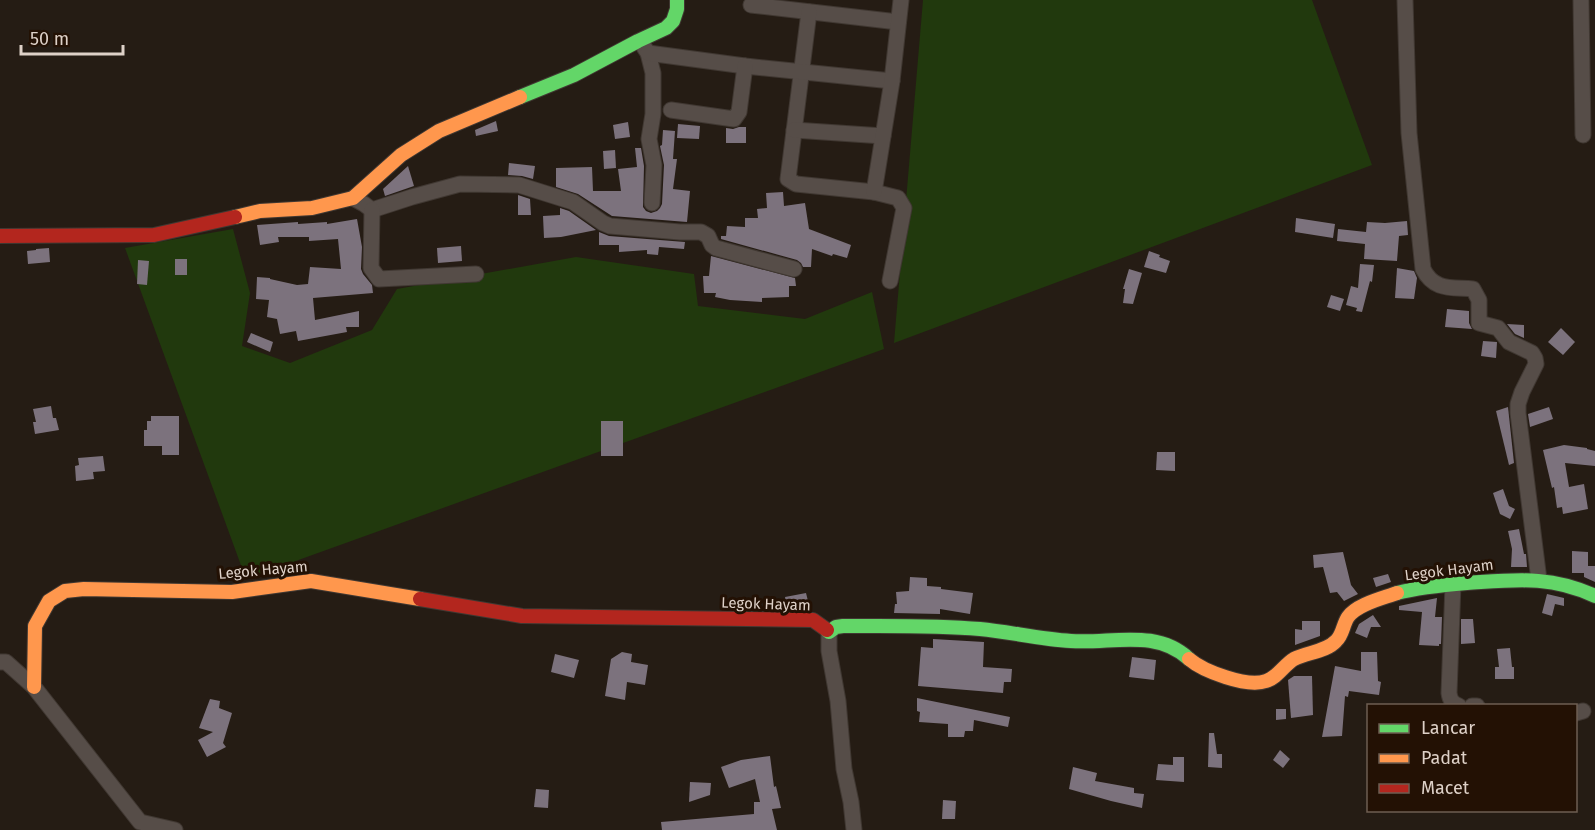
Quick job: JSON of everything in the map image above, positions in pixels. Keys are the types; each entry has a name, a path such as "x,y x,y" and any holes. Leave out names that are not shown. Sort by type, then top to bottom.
{"street":[{"path":"0,236 154,235 260,211 312,208 353,198 401,155 439,131 574,75 638,40 666,28 673,21 677,0"},
{"path":"874,192 892,81 901,0"},
{"path":"1405,0 1408,133 1423,269 1428,279 1436,285 1473,289 1479,300 1479,323 1498,328 1509,342 1532,353 1535,358 1536,364 1522,392 1518,413 1539,580"},
{"path":"1581,0 1583,135"},
{"path":"751,4 898,22"},
{"path":"809,12 788,179 796,184 874,192 898,198 904,208 890,281"},
{"path":"638,40 648,53 653,73 653,114 649,139 654,165 652,203"},
{"path":"648,53 745,66 892,81"},
{"path":"671,110 730,119 737,116 745,66"},
{"path":"794,130 883,136"},
{"path":"372,210 460,184 519,185 573,202 610,226 701,232 708,236 716,248 794,269"},
{"path":"353,198 372,210"},
{"path":"372,210 371,268 379,279 476,273"},
{"name":"Legok Hayam","path":"34,687 34,626 49,601 65,591 84,589 232,592 311,581 522,616 813,620 829,632 836,627 843,626 930,626 981,629 1036,638 1073,641 1133,638 1167,644 1184,654 1196,665 1237,681 1254,684 1268,681 1294,659 1330,646 1338,640 1349,615 1366,604 1400,592 1433,586 1523,579 1550,581 1595,596"},
{"path":"1453,584 1449,693 1453,704"},
{"path":"829,632 829,651 838,701 844,769 854,830"},
{"path":"0,662 6,662 34,687 140,822 175,830"}],"green space":[{"path":"923,0 1312,0 1372,165 894,343"},
{"path":"233,229 250,293 242,346 290,363 372,330 397,289 576,257 694,274 698,306 805,319 872,292 884,349 246,579 125,248"}],"building":[{"path":"496,121 498,131 476,136 475,130"},
{"path":"628,122 630,137 615,139 613,125"},
{"path":"678,124 700,126 699,139 677,138"},
{"path":"746,127 746,143 726,143 726,128"},
{"path":"663,130 675,131 673,159 677,159 673,189 690,191 687,222 612,216 578,194 556,187 556,168 592,167 593,191 621,191 618,169 637,167 635,148 641,148 644,166 643,207 651,213 657,211 662,204 664,165 660,146"},
{"path":"615,150 616,168 604,169 603,151"},
{"path":"509,163 535,166 533,179 508,175"},
{"path":"408,166 414,186 385,196 383,189"},
{"path":"783,192 784,206 805,203 809,229 851,245 847,258 812,249 811,267 803,267 797,260 721,239 721,236 726,236 727,226 745,227 745,218 758,218 757,209 767,208 766,193"},
{"path":"518,195 530,199 531,215 518,215"},
{"path":"560,208 569,211 596,230 544,238 543,216 560,215"},
{"path":"1296,218 1335,224 1333,238 1295,232"},
{"path":"357,219 362,247 361,269 372,285 373,293 313,298 315,320 359,311 359,327 346,327 347,332 298,341 296,331 280,334 277,319 267,317 269,300 256,299 257,277 297,285 308,284 310,267 341,269 338,239 309,241 309,237 278,237 279,242 260,245 257,225 298,222 298,224 327,222 327,224"},
{"path":"1407,221 1408,235 1399,236 1397,261 1364,259 1365,244 1337,241 1338,229 1366,232 1367,222"},
{"path":"599,232 609,236 685,242 684,249 659,247 658,255 647,254 647,250 619,252 619,245 599,245"},
{"path":"461,246 462,261 438,263 437,248"},
{"path":"49,248 50,262 28,264 27,251"},
{"path":"1149,251 1170,261 1166,273 1144,267"},
{"path":"711,256 795,278 796,286 789,286 789,297 762,298 762,302 715,297 716,293 704,293 703,276 709,276"},
{"path":"175,259 187,259 187,275 175,275"},
{"path":"138,260 149,261 147,285 137,284"},
{"path":"1360,264 1374,265 1372,282 1370,281 1362,312 1346,305 1351,286 1358,288"},
{"path":"1397,268 1414,271 1417,278 1414,299 1395,298"},
{"path":"1129,269 1142,273 1133,304 1123,303 1125,289 1123,289"},
{"path":"1331,295 1344,299 1340,311 1327,307"},
{"path":"1447,309 1469,311 1469,323 1472,329 1445,327"},
{"path":"1507,324 1524,325 1524,338 1515,334"},
{"path":"1561,328 1575,342 1563,355 1548,342"},
{"path":"251,333 273,342 270,352 247,342"},
{"path":"1483,341 1497,342 1496,358 1481,356"},
{"path":"51,406 53,418 56,418 59,430 35,434 33,422 36,422 33,409"},
{"path":"1508,407 1514,463 1509,465 1496,411"},
{"path":"1549,407 1553,419 1530,427 1528,414"},
{"path":"151,416 179,416 179,455 162,455 162,446 144,446 144,430 147,430 147,421 151,421"},
{"path":"601,421 623,421 623,456 601,456"},
{"path":"1564,445 1595,451 1595,466 1565,463 1569,487 1584,484 1588,509 1563,514 1562,507 1557,508 1554,487 1552,488 1543,450"},
{"path":"1157,452 1175,452 1175,471 1156,470"},
{"path":"103,456 105,471 93,472 94,479 76,481 75,466 79,465 78,458"},
{"path":"1503,489 1509,506 1515,509 1510,519 1500,514 1493,493"},
{"path":"1519,529 1527,567 1511,567 1512,549 1508,531"},
{"path":"1572,551 1588,552 1588,566 1595,566 1595,582 1584,577 1584,573 1572,573"},
{"path":"1343,552 1351,585 1358,594 1344,601 1337,592 1330,593 1323,567 1314,568 1313,555"},
{"path":"1388,574 1391,582 1376,587 1373,578"},
{"path":"910,577 927,578 927,586 973,593 970,614 940,609 940,614 894,613 895,604 897,604 896,592 909,591"},
{"path":"806,593 809,605 787,607 785,597"},
{"path":"1547,594 1564,598 1564,606 1555,604 1552,616 1542,613"},
{"path":"1437,598 1435,617 1442,617 1441,644 1439,646 1419,645 1422,612 1399,610 1399,606"},
{"path":"1373,615 1381,627 1371,627 1367,638 1355,633 1359,624"},
{"path":"1461,619 1473,619 1475,643 1461,644"},
{"path":"1302,621 1320,621 1320,636 1295,645 1295,629 1302,630"},
{"path":"933,639 984,642 983,667 1012,669 1011,682 1004,682 1003,693 918,686 921,647 933,648"},
{"path":"1510,648 1514,679 1495,679 1495,667 1499,667 1497,649"},
{"path":"622,652 632,654 631,662 648,665 645,685 627,682 625,700 605,696 611,659"},
{"path":"1361,652 1377,652 1378,681 1381,682 1379,695 1349,691 1348,697 1345,696 1342,736 1322,737 1335,666 1361,671"},
{"path":"555,654 579,660 574,678 551,672"},
{"path":"1132,657 1156,660 1154,680 1129,677"},
{"path":"1294,676 1312,676 1313,715 1291,718 1288,680"},
{"path":"917,698 1010,717 1008,727 974,720 973,731 965,731 964,737 948,737 948,724 919,722 920,712 917,711"},
{"path":"210,699 220,701 219,708 232,713 223,743 226,747 207,757 198,740 213,732 199,728"},
{"path":"1276,709 1286,709 1286,719 1276,720"},
{"path":"1209,733 1214,733 1217,754 1222,754 1222,768 1208,767"},
{"path":"1280,750 1290,759 1283,768 1273,760"},
{"path":"770,756 774,787 776,786 781,808 772,809 777,830 662,830 661,822 754,814 754,802 760,802 755,779 729,788 721,767 741,760"},
{"path":"1173,757 1184,757 1184,782 1156,780 1158,764 1173,765"},
{"path":"1073,767 1097,773 1095,781 1134,788 1134,793 1144,794 1142,808 1069,789"},
{"path":"690,782 711,783 710,795 689,802"},
{"path":"536,789 549,790 548,808 534,807"},
{"path":"943,800 956,801 955,819 942,819"}],"traffic: fast":[{"path":"520,97 574,75 666,28 673,21 677,0"},
{"path":"1397,593 1440,585 1517,580 1563,585 1595,596"},
{"path":"827,630 829,632 836,627 843,626 946,627 1071,641 1148,640 1176,649 1189,659"}],"traffic: slow":[{"path":"235,217 260,211 312,208 353,198 401,155 439,131 520,97"},
{"path":"34,687 35,626 49,601 65,591 84,589 232,592 311,581 420,599"},
{"path":"1189,659 1226,677 1248,682 1266,681 1294,659 1332,645 1340,636 1352,612 1371,602 1397,593"}],"traffic: jam":[{"path":"0,236 154,235 235,217"},
{"path":"420,599 522,616 813,620 827,630"}]}
